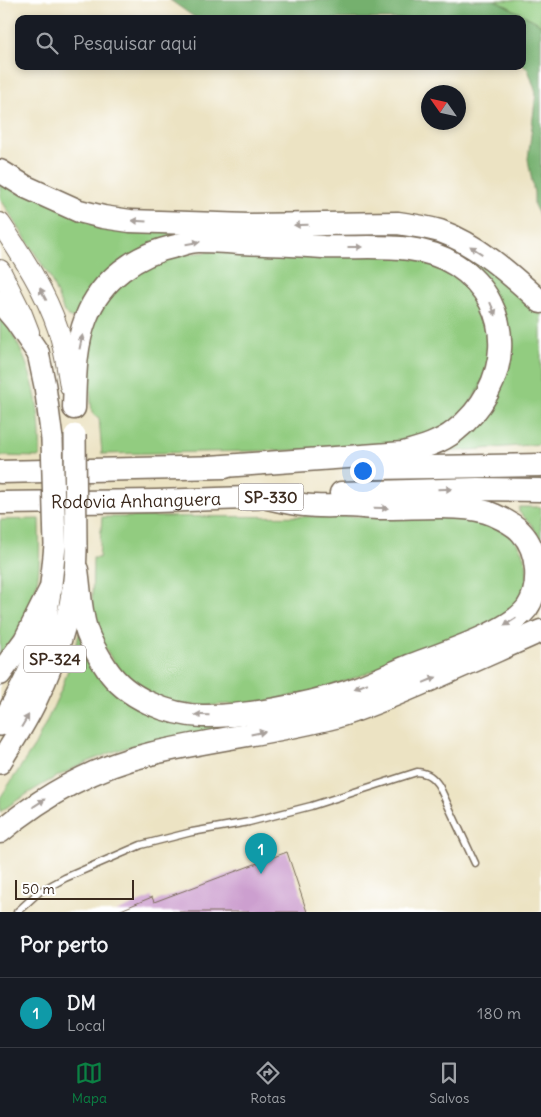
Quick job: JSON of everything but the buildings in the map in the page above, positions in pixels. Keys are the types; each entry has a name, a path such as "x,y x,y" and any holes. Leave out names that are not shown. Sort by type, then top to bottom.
{"highway":[{"path":"0,171 26,188 53,201 79,211 121,219 162,223 248,225 398,223 420,226 439,231 473,248 514,278 541,302"},
{"path":"74,408 76,364 86,318 98,296 113,277 130,264 157,250 197,241 416,250 454,264 469,275 488,298 499,325 499,362 494,381 485,398 472,416 454,432 429,445 403,453 210,467"},
{"path":"0,302 38,353"},
{"name":"SP-324","path":"0,725 25,681 40,641 51,588 55,545 52,439 45,386 38,353"},
{"name":"SP-324","path":"0,762 35,705 55,658 68,615 76,570 74,408"},
{"name":"Rodovia Anhanguera","path":"0,472 210,467 335,469 541,465"},
{"name":"Rodovia Anhanguera","path":"0,503 147,501 438,490 541,490"},
{"path":"76,570 86,628 108,670 124,687 147,702 182,714 201,716 231,715 284,707 346,692 490,634 519,617 532,599 535,589 536,572 533,552 521,532 491,513 472,508 305,506 263,497"},
{"path":"0,674 25,640 51,588"},
{"path":"0,832 22,815 58,792 117,764 149,754 300,725 366,707 541,630"}],"main road":[{"path":"0,223 29,268 47,302 58,329 74,408"},
{"path":"0,270 22,314 38,353"}],"lane":[{"path":"18,912 39,892 65,878 140,845 192,832 249,822 302,808 417,772 426,773 434,778 475,863"}],"green space":[{"path":"170,0 495,0 524,15 191,15"},
{"path":"495,0 541,0 541,26"},
{"path":"526,16 541,26 541,219 534,205 534,193 528,159 536,93 526,68"},
{"path":"0,181 18,193 228,230 167,242 72,319 64,312 50,277 0,198"},
{"path":"440,239 510,285 541,314 541,444 459,451 435,451 458,438 506,326 439,249"},
{"path":"218,251 400,254 444,268 480,297 493,337 489,360 481,384 468,407 446,426 419,439 356,449 102,454 99,418 92,413 87,359 92,320 104,298 137,267 185,254"},
{"path":"0,315 11,331 27,365 39,419 40,457 0,456"},
{"path":"519,507 541,507 541,540 531,524 519,512"},
{"path":"416,516 482,520 514,538 522,551 527,566 527,585 513,610 494,622 352,679 314,691 265,702 201,706 172,703 151,695 118,670 96,632 92,608 93,558 99,558 102,517"},
{"path":"39,519 39,566 35,592 26,616 0,661 0,520"},
{"path":"80,632 148,710 327,709 153,741 125,748 92,760 60,775 0,812 0,798 35,745 62,688"}],"place":[{"name":"DM","path":"261,874"}]}
